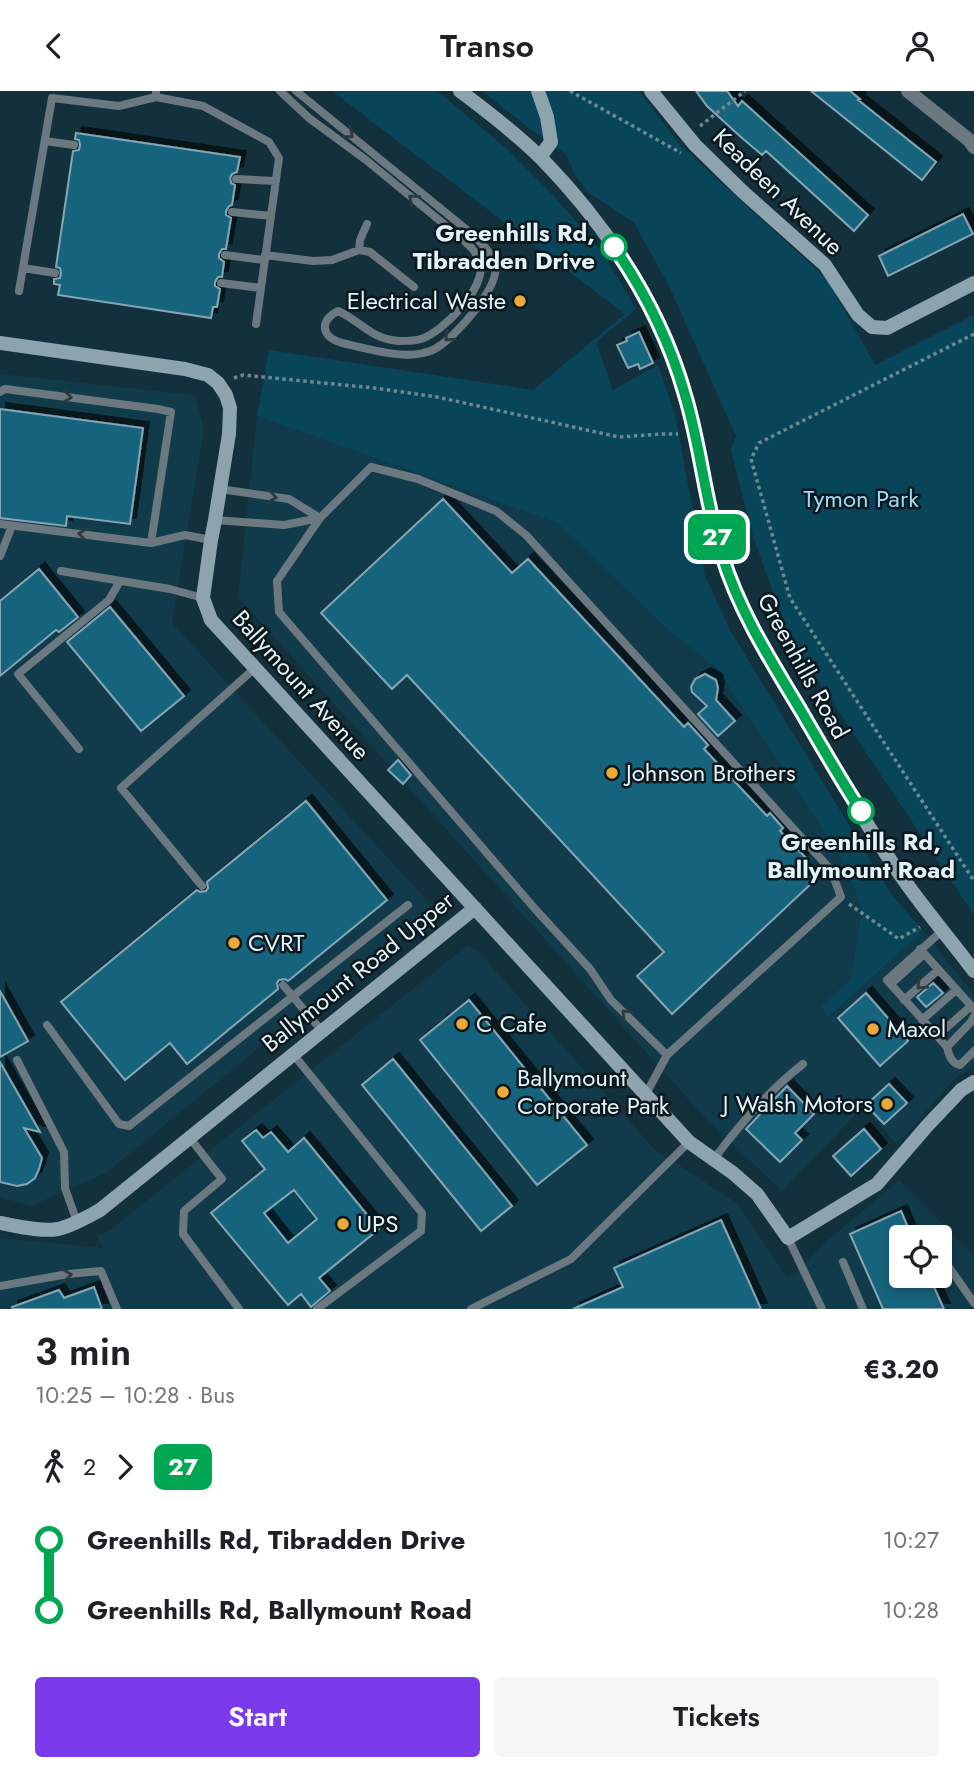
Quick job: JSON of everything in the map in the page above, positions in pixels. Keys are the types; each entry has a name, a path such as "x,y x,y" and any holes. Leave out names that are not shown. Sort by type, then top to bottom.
{"street":[{"name":"Greenhills Road","path":"460,91 540,157 587,209 627,266 653,310 685,395 722,557 751,627 895,866 974,971"},
{"path":"538,91 547,117 551,142 540,157"},
{"name":"Keadeen Avenue","path":"651,91 686,136 742,191 825,265 858,315 872,327 887,328 974,283"},
{"path":"908,91 969,140 974,147"},
{"path":"0,343 185,369 208,375 218,383"},
{"name":"Ballymount Avenue","path":"218,383 230,408 229,434 203,598 211,620 475,908"},
{"name":"Ballymount Road Upper","path":"0,1223 57,1229 100,1210 475,908 689,1142 733,1173 757,1194 788,1238"},
{"path":"788,1238 877,1184 926,1126 961,1090 974,1082"}],"lane":[{"path":"280,91 309,118 366,160 475,250 481,264 481,274 469,299 444,325 421,339 399,341 375,336 338,311 326,322 324,329 327,336 342,343 411,355 439,347 471,316 494,282 496,266 488,250 472,234 296,91"},
{"path":"19,291 52,99 119,106 156,94 203,106 269,142 279,158 256,324"},
{"path":"45,141 74,145"},
{"path":"236,180 276,181"},
{"path":"232,212 271,216"},
{"path":"359,250 359,240 367,224"},
{"path":"225,255 313,261 332,260 359,250 370,252 414,287"},
{"path":"23,268 55,273"},
{"path":"221,283 261,288"},
{"path":"0,392 5,389 171,412 151,543"},
{"path":"646,1094 667,1055 841,897 831,870 526,534 496,511 418,479 371,467 320,518 277,581 279,612 536,911 590,969 611,1000 667,1055"},
{"path":"220,489 289,499 320,518"},
{"path":"215,520 284,524 320,518"},
{"path":"0,524 151,543 185,535 211,540"},
{"path":"0,556 12,526"},
{"path":"61,571 170,589 203,598"},
{"path":"79,749 18,674 109,600 120,581"},
{"path":"202,886 121,788 255,668"},
{"path":"47,1025 119,1123 130,1126 408,905"},
{"path":"943,930 887,979 947,1047 956,1064 960,1065 974,1051"},
{"path":"922,951 972,1008 937,1036"},
{"path":"905,1000 938,970"},
{"path":"283,985 322,1031"},
{"path":"922,1020 956,990"},
{"path":"947,1047 974,1016"},
{"path":"293,1054 422,1213 421,1231 317,1309"},
{"path":"17,1061 64,1153 65,1188 77,1222"},
{"path":"714,1159 736,1129 782,1080 803,1064"},
{"path":"189,1137 222,1179 184,1211 183,1234 239,1309"},
{"path":"471,1309 571,1259 689,1142"},
{"path":"788,1238 822,1309"},
{"path":"843,1262 863,1309"},
{"path":"0,1286 101,1271 117,1309"},
{"path":"952,1271 974,1303"}],"path":[{"path":"570,91 684,155"},
{"path":"696,128 746,91"},
{"path":"974,334 759,443 751,459 790,598 974,881"},
{"path":"218,383 243,376 374,389 437,397 619,437 680,434"},
{"path":"919,880 935,867"},
{"path":"857,910 899,939 920,927"}],"shaded area":[{"path":"0,374 195,395 204,430 172,623 432,906 106,1173 31,1206 0,1197"},
{"path":"257,416 557,523 665,627 718,670 841,857 862,908 851,978 821,1006 829,1018 923,931 974,995 974,1066 955,1078 897,1145 864,1106 782,1191 708,1121 238,597"},
{"path":"467,946 479,952 654,1149 737,1203 788,1279 829,1239 899,1181 943,1225 889,1225 889,1288 952,1288 952,1234 974,1256 974,1309 0,1309 0,1238 103,1248 97,1237 110,1230"}],"green space":[{"path":"332,91 437,91 507,149 554,196 603,253 636,309 596,342 613,390 658,365 675,414 705,576 730,630 891,894 923,931 828,1018 821,1006 851,978 862,908 841,857 718,670 665,627 557,523 257,416 269,350 533,390 625,314"},
{"name":"Tymon Park","path":"482,91 639,91 681,146 828,280 875,365 974,315 974,915 789,637 753,536 731,450 736,436 669,286 634,223 589,193 575,175 566,154"},
{"path":"294,1190 317,1219 288,1243 264,1213"}],"building":[{"path":"696,91 727,91 738,106 742,101 868,215 854,231 766,151 762,155 742,138 707,106"},
{"path":"811,91 850,91 936,162 922,180"},
{"path":"76,133 240,157 237,172 230,178 235,185 232,205 226,215 231,218 226,249 222,249 219,254 219,258 224,262 222,277 218,277 215,282 215,286 220,289 217,307 213,307 211,318 58,295 60,285 54,284 54,279 60,278 61,273 60,268 56,267 73,151 79,150 80,145 79,140 75,139"},
{"path":"963,214 973,234 888,276 879,256"},
{"path":"639,332 653,363 640,369 638,364 628,368 617,345"},
{"path":"0,409 143,428 130,524 67,516 66,526 0,518"},
{"name":"Johnson Brothers","path":"443,499 512,573 528,559 684,727 688,723 708,745 704,749 767,816 770,813 783,828 780,831 805,857 798,864 814,881 672,1014 637,976 664,952 407,675 392,689 321,613"},
{"path":"39,569 78,617 59,632 56,630 0,676 0,601"},
{"path":"110,607 184,696 141,731 67,642"},
{"path":"705,674 716,680 716,700 735,721 718,736 698,714 707,706 692,692 695,679"},
{"path":"398,760 411,775 403,784 388,770"},
{"name":"CVRT","path":"306,801 387,900 288,981 279,980 278,989 187,1064 170,1043 125,1080 61,1002 197,890 206,891 207,882"},
{"path":"933,983 943,993 926,1007 917,997"},
{"path":"0,991 28,1041 0,1057"},
{"name":"Maxol","path":"866,993 908,1041 880,1066 838,1018"},
{"name":"Ballymount Corporate Park","path":"469,1000 587,1145 537,1185 420,1040"},
{"name":"Ballymount Corporate Park","path":"393,1059 512,1206 481,1231 362,1085"},
{"path":"0,1062 40,1132 24,1128 42,1158 35,1178 27,1184 17,1186 0,1182"},
{"name":"J Walsh Motors","path":"889,1084 907,1103 884,1124 866,1105"},
{"path":"787,1086 814,1114 795,1133 802,1140 780,1162 746,1129"},
{"path":"864,1129 881,1149 851,1176 833,1156"},
{"name":"UPS","path":"256,1130 263,1138 271,1132 288,1152 304,1138 379,1229 319,1278 330,1291 311,1307 301,1294 288,1305 211,1213 265,1169 242,1141","holes":["294,1190 317,1219 288,1243 264,1213"]},
{"path":"901,1211 907,1225 889,1225 889,1288 934,1288 944,1309 883,1309 850,1234"},
{"path":"721,1220 761,1309 573,1309 623,1287 614,1268"},
{"path":"94,1287 102,1309 12,1307 59,1290 64,1298"}],"bus line":[{"name":"27","path":"614,247 653,310 679,377 694,432 711,516 722,557 737,596 751,627 861,811"}],"place":[{"name":"Greenhills Rd, Tibradden Drive","path":"614,247"},
{"name":"Electrical Waste","path":"520,301"},
{"name":"Johnson Brothers","path":"612,773"},
{"name":"Greenhills Rd, Ballymount Road","path":"861,811"},
{"name":"CVRT","path":"234,943"},
{"name":"C Cafe","path":"462,1024"},
{"name":"Maxol","path":"873,1029"},
{"name":"Ballymount Corporate Park","path":"503,1092"},
{"name":"J Walsh Motors","path":"887,1104"},
{"name":"UPS","path":"343,1224"}]}
